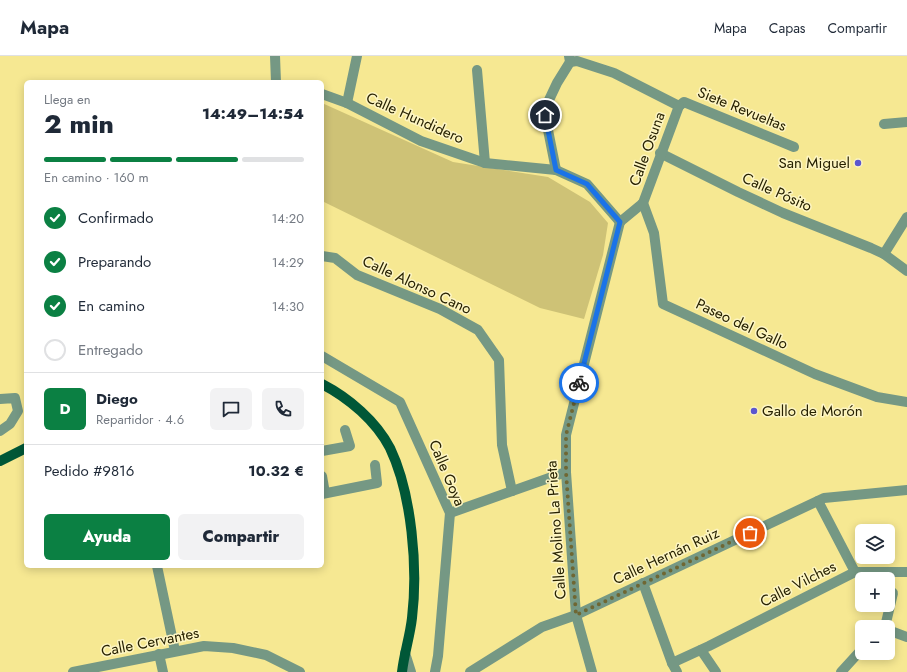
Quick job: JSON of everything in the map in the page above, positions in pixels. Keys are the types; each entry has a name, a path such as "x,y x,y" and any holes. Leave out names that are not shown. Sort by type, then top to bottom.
{"main road":[{"path":"324,385 352,404 370,421 382,435 398,467 411,528 415,575 412,619 401,669"},
{"path":"0,461 24,449"}],"street":[{"path":"275,56 276,80"},
{"path":"347,104 357,56"},
{"path":"556,170 545,116 549,100 570,59 614,73 679,106"},
{"path":"476,70 485,163"},
{"name":"Calle Hundidero","path":"324,95 347,104 421,140 485,163 556,170 587,184 620,222"},
{"name":"Siete Revueltas","path":"679,106 684,102 794,147"},
{"name":"Calle Osuna","path":"643,203 660,153 679,106"},
{"path":"884,124 907,122"},
{"name":"Calle Pósito","path":"660,153 783,213 884,254 907,271"},
{"path":"620,222 643,203"},
{"name":"Paseo del Gallo","path":"643,203 654,233 663,304 815,374 877,397 907,402"},
{"path":"884,254 907,216"},
{"name":"Calle Molino La Prieta","path":"592,672 576,615 566,472 566,435 620,222"},
{"name":"Calle Alonso Cano","path":"324,256 335,258 357,275 440,309 478,330 499,360 502,445 512,491"},
{"name":"Calle Goya","path":"324,357 400,402 450,513 438,656 435,672"},
{"path":"0,399 15,398 18,411 10,424 0,431"},
{"path":"324,451 350,446 345,430"},
{"path":"324,494 377,483 376,465"},
{"path":"450,513 566,472"},
{"name":"Calle Hernán Ruiz","path":"470,672 542,627 576,615 824,498 907,490"},
{"path":"818,501 855,572"},
{"path":"158,568 175,651"},
{"name":"Calle Vilches","path":"674,667 705,648 855,572"},
{"name":"Calle Vilches","path":"895,572 907,572"},
{"path":"643,583 674,667"},
{"path":"895,633 907,637"},
{"name":"Calle Cervantes","path":"73,672 204,646 233,648 266,655 300,672"},
{"path":"705,648 716,672"},
{"path":"159,654 163,672"},
{"path":"405,654 411,672"},
{"path":"841,672 855,657"}],"shaded area":[{"path":"324,104 453,162 548,177 590,202 608,223 603,255 584,319 540,308 324,202"}],"way so far":[{"path":"579,383 566,435 566,472 576,615 750,533"}],"place":[{"name":"San Miguel","path":"858,163"},
{"name":"Gallo de Morón","path":"754,411"}],"route":[{"path":"545,115 556,170 587,184 620,222 579,383"}]}
